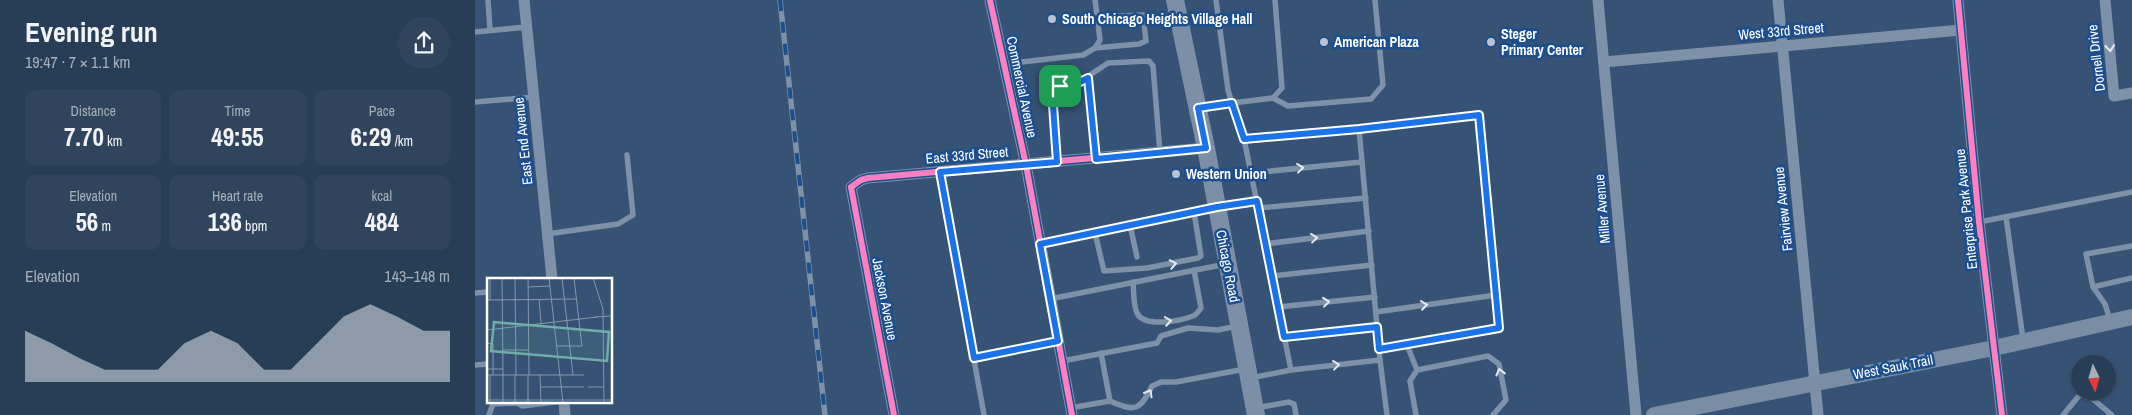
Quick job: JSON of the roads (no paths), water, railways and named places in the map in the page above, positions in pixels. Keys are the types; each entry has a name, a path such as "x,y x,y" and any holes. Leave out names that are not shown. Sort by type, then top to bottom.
{"main road":[{"name":"Chicago Road","path":"1175,0 1206,148 1255,412"},
{"name":"West Sauk Trail","path":"1654,415 2024,342 2132,317"}],"street":[{"name":"East End Avenue","path":"524,0 552,278"},
{"name":"Commercial Avenue","path":"990,0 1026,165 1071,412"},
{"name":"Miller Avenue","path":"1598,0 1636,415"},
{"name":"Fairview Avenue","path":"1778,0 1818,415"},
{"name":"Enterprise Park Avenue","path":"1958,0 1979,222 2002,415"},
{"name":"Dornell Drive","path":"2105,0 2114,96 2132,93"},
{"name":"West 33rd Street","path":"1605,62 1961,30"},
{"name":"East 33rd Street","path":"851,187 861,180 868,178 1206,148"},
{"name":"Jackson Avenue","path":"851,187 894,415"},
{"path":"564,402 565,415"}],"lane":[{"path":"488,0 490,30"},
{"path":"1095,0 1100,40 1095,48"},
{"path":"1216,0 1228,90 1244,139 1291,370"},
{"path":"1273,98 1282,88 1275,0"},
{"path":"1198,108 1273,98 1288,106 1371,99 1383,85 1375,0"},
{"path":"1005,67 1022,62 1083,55 1095,48 1139,44 1146,41 1143,15 1097,17"},
{"path":"475,32 527,27"},
{"path":"1057,162 1052,91 1060,86 1078,83 1108,63 1151,62 1160,153"},
{"path":"1088,78 1096,159"},
{"path":"475,102 533,97"},
{"path":"1244,139 1359,129 1479,115 1499,328 1379,349"},
{"path":"1359,129 1380,360 1387,415"},
{"path":"547,234 618,224 633,215 627,155"},
{"path":"1251,173 1362,162"},
{"path":"940,172 984,415"},
{"path":"1979,222 2132,192"},
{"path":"1258,208 1366,198"},
{"path":"1040,244 1217,207 1257,201"},
{"path":"1095,233 1102,268 1109,271 1124,268 1147,268 1198,258 1201,256 1195,212"},
{"path":"2006,217 2024,342"},
{"path":"1130,225 1137,257"},
{"path":"1265,244 1369,231"},
{"path":"2111,322 2105,304 2093,287 2086,254 2132,246"},
{"path":"1050,299 1228,264"},
{"path":"1272,276 1372,265"},
{"path":"1133,282 1137,313 1145,321 1155,323 1194,316 1201,308 1195,270"},
{"path":"2093,287 2132,278"},
{"path":"1376,312 1496,295"},
{"path":"1278,307 1375,297"},
{"path":"1062,361 1157,343 1161,336 1188,328 1218,330 1239,325"},
{"path":"1284,337 1377,327"},
{"path":"974,358 1058,341"},
{"path":"1407,344 1417,370"},
{"path":"1101,353 1110,401"},
{"path":"1416,415 1410,381 1417,370 1487,356 1499,364 1506,400 1493,415"},
{"path":"1071,412 1110,401 1129,408 1136,408 1141,406 1152,386 1161,382 1380,360"},
{"path":"2063,415 2076,400"},
{"path":"2094,400 2112,415"},
{"path":"489,415 493,404 517,403 522,406 556,402"},
{"path":"1255,412 1289,402 1294,404 1296,415"}],"railway":[{"path":"780,0 825,415"}],"place":[{"name":"South Chicago Heights Village Hall","path":"1052,19"},
{"name":"American Plaza","path":"1324,42"},
{"name":"Steger Primary Center","path":"1491,42"},
{"name":"Western Union","path":"1176,174"}]}
